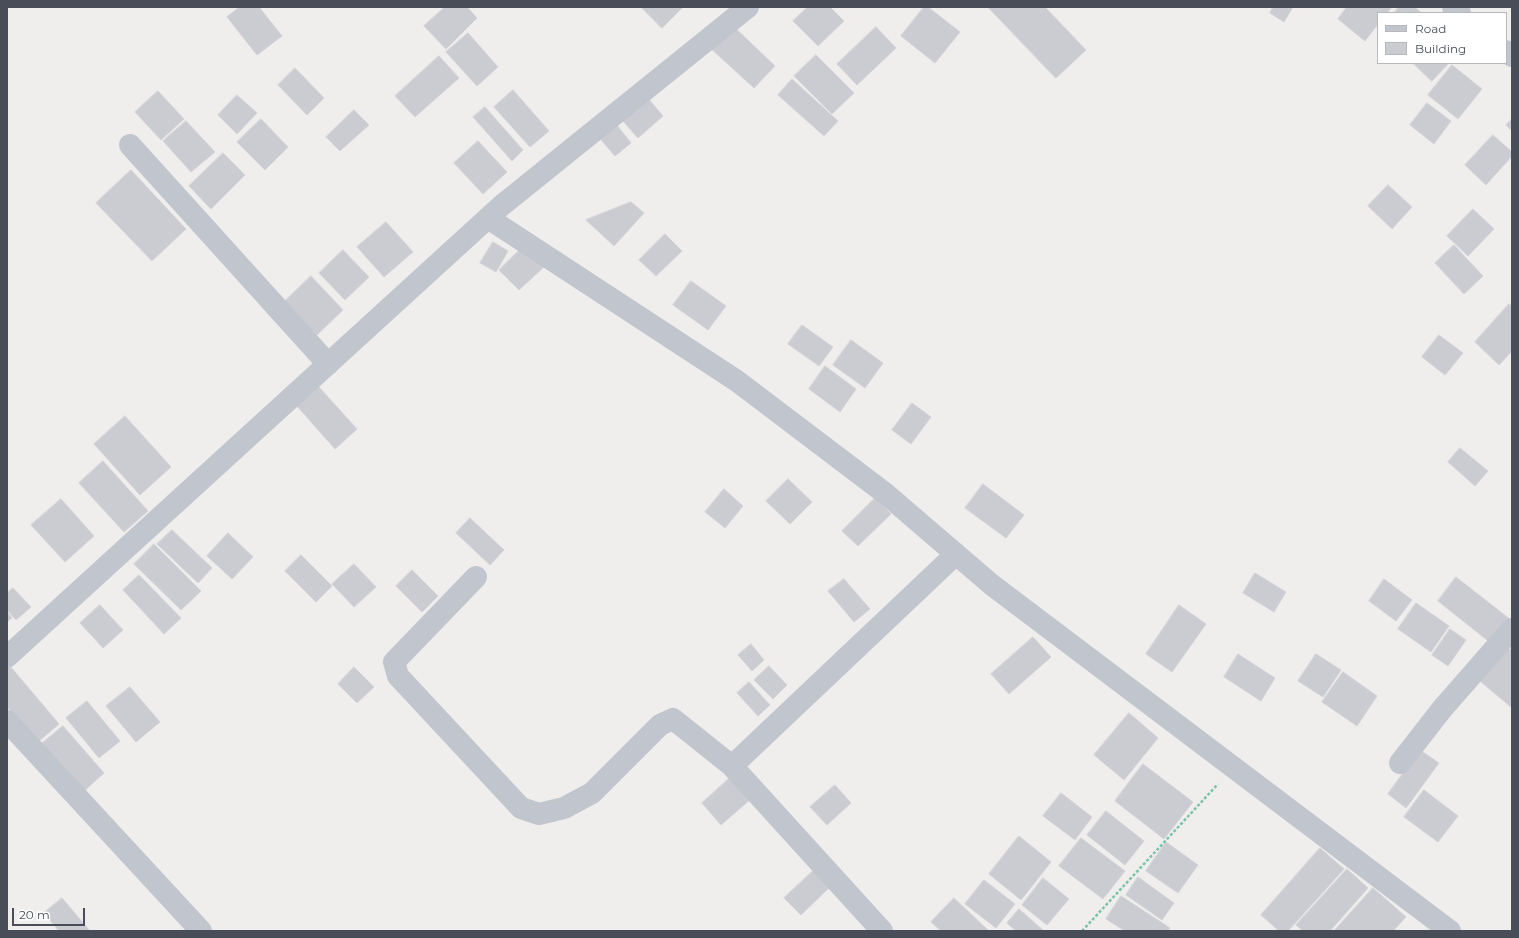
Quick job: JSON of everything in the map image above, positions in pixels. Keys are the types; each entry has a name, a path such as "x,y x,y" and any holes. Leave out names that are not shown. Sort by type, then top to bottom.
{"street":[{"path":"7,657 488,218 748,7"},
{"path":"130,145 328,364"},
{"path":"488,218 737,381 886,494 992,585 1450,931"},
{"path":"732,766 956,554"},
{"path":"476,577 394,662 398,676 520,808 540,814 564,808 592,793 660,725 673,719 732,766 882,931"},
{"path":"1400,763 1442,709 1512,629"},
{"path":"7,721 200,931"}],"path":[{"path":"1082,931 1233,768"}],"building":[{"path":"240,7 259,7 282,36 257,55 227,17"},
{"path":"445,7 467,7 477,18 446,49 424,26"},
{"path":"641,7 683,7 662,28"},
{"path":"808,7 830,7 844,21 818,46 793,21"},
{"path":"924,7 928,7 960,32 935,63 901,36"},
{"path":"988,7 1045,7 1086,50 1056,78"},
{"path":"1273,7 1293,7 1284,22 1270,13"},
{"path":"1347,7 1392,7 1388,12 1377,12 1377,25 1365,41 1338,19"},
{"path":"1399,7 1414,7 1421,12 1395,12"},
{"path":"730,23 775,66 754,88 708,46"},
{"path":"876,27 896,48 857,85 837,64"},
{"path":"468,33 498,67 477,86 446,52"},
{"path":"816,55 854,93 832,114 794,76"},
{"path":"439,56 459,78 415,117 395,96"},
{"path":"1414,64 1448,64 1432,81"},
{"path":"1452,65 1482,89 1458,119 1428,95"},
{"path":"295,68 324,98 307,115 278,85"},
{"path":"792,79 838,121 824,136 778,95"},
{"path":"513,90 549,131 530,147 494,107"},
{"path":"158,91 184,119 161,140 135,112"},
{"path":"237,95 257,113 237,134 218,115"},
{"path":"646,96 663,116 638,138 621,119"},
{"path":"1427,103 1451,121 1434,144 1410,125"},
{"path":"485,107 523,150 512,161 473,117"},
{"path":"354,110 369,125 340,151 326,137"},
{"path":"261,119 288,147 265,170 237,142"},
{"path":"1512,119 1512,131 1506,125"},
{"path":"613,120 631,143 615,156 596,134"},
{"path":"186,121 215,152 191,172 163,141"},
{"path":"1493,135 1512,152 1512,156 1486,185 1465,165"},
{"path":"478,141 507,172 483,194 454,163"},
{"path":"223,153 245,175 211,209 189,186"},
{"path":"131,170 186,229 152,261 96,203"},
{"path":"1388,185 1412,207 1392,229 1368,206"},
{"path":"631,202 644,213 614,246 586,220"},
{"path":"1473,209 1494,229 1468,256 1447,236"},
{"path":"386,222 413,252 384,277 357,247"},
{"path":"665,234 682,251 656,276 639,260"},
{"path":"493,242 508,251 496,272 480,263"},
{"path":"525,245 545,266 519,290 499,270"},
{"path":"1454,245 1483,276 1464,294 1435,263"},
{"path":"343,250 369,277 345,300 319,273"},
{"path":"311,276 343,310 317,335 284,302"},
{"path":"691,281 726,306 708,330 673,305"},
{"path":"1509,304 1512,306 1512,351 1499,365 1475,342"},
{"path":"802,325 833,347 819,366 788,344"},
{"path":"1439,335 1463,353 1445,375 1422,357"},
{"path":"851,340 883,363 865,388 833,365"},
{"path":"825,366 856,389 840,412 809,389"},
{"path":"318,386 357,429 335,449 296,405"},
{"path":"912,403 931,417 911,444 892,430"},
{"path":"125,416 171,467 140,495 94,444"},
{"path":"1460,448 1488,471 1475,486 1448,462"},
{"path":"103,461 148,511 124,532 79,483"},
{"path":"788,479 812,502 790,524 766,501"},
{"path":"983,484 1024,515 1006,538 965,508"},
{"path":"724,489 743,506 725,528 705,512"},
{"path":"875,498 891,514 858,546 842,531"},
{"path":"61,499 94,536 65,562 31,525"},
{"path":"470,518 504,550 490,565 456,533"},
{"path":"172,530 212,568 198,583 157,544"},
{"path":"228,533 253,557 232,579 207,556"},
{"path":"154,544 201,591 181,610 134,564"},
{"path":"301,555 332,586 316,602 285,571"},
{"path":"354,564 376,587 354,607 332,584"},
{"path":"412,570 438,596 422,612 396,586"},
{"path":"1255,573 1286,592 1274,612 1243,593"},
{"path":"139,575 181,618 164,634 123,590"},
{"path":"1456,577 1511,620 1492,644 1438,601"},
{"path":"844,579 870,609 854,622 828,591"},
{"path":"1384,579 1412,600 1396,621 1369,601"},
{"path":"13,588 31,607 16,620 7,610 7,593"},
{"path":"1416,603 1449,626 1431,652 1398,629"},
{"path":"100,605 123,630 103,648 80,623"},
{"path":"1179,605 1206,624 1172,672 1146,654"},
{"path":"7,612 12,618 7,622"},
{"path":"1450,629 1466,640 1448,666 1432,655"},
{"path":"1033,637 1051,657 1009,694 991,674"},
{"path":"751,644 764,660 752,671 738,655"},
{"path":"1508,647 1512,651 1512,708 1480,681"},
{"path":"1238,654 1275,678 1261,701 1224,677"},
{"path":"1316,654 1341,670 1323,697 1298,681"},
{"path":"10,666 59,724 38,742 7,707 7,668"},
{"path":"769,666 787,685 773,699 754,680"},
{"path":"354,667 374,687 357,703 338,684"},
{"path":"1343,672 1377,696 1357,726 1322,702"},
{"path":"749,682 770,705 758,716 737,693"},
{"path":"130,687 160,722 136,742 106,706"},
{"path":"87,701 120,741 99,758 66,718"},
{"path":"1129,713 1158,738 1124,780 1094,755"},
{"path":"63,726 104,773 82,793 40,745"},
{"path":"1420,750 1439,763 1406,808 1388,794"},
{"path":"1143,764 1193,802 1164,839 1115,801"},
{"path":"732,776 752,798 721,825 702,803"},
{"path":"835,785 851,803 827,825 810,807"},
{"path":"1424,790 1458,816 1438,842 1404,817"},
{"path":"1061,793 1092,817 1075,840 1043,816"},
{"path":"1106,811 1144,841 1125,865 1087,835"},
{"path":"1019,836 1051,862 1021,900 989,874"},
{"path":"1081,838 1125,871 1103,899 1059,866"},
{"path":"1166,842 1198,865 1178,893 1146,871"},
{"path":"1320,848 1344,869 1288,931 1279,931 1261,915"},
{"path":"1347,869 1368,888 1330,931 1303,931 1296,925"},
{"path":"814,870 830,887 801,915 784,898"},
{"path":"1138,877 1174,903 1162,920 1126,895"},
{"path":"1043,878 1069,899 1047,925 1022,905"},
{"path":"984,880 1015,904 996,928 965,904"},
{"path":"1373,888 1406,917 1393,931 1334,931"},
{"path":"1121,896 1170,928 1168,931 1125,931 1106,919"},
{"path":"62,898 90,931 59,931 44,913"},
{"path":"954,898 989,931 941,931 931,922"},
{"path":"1019,909 1044,931 1016,931 1007,923"}]}
